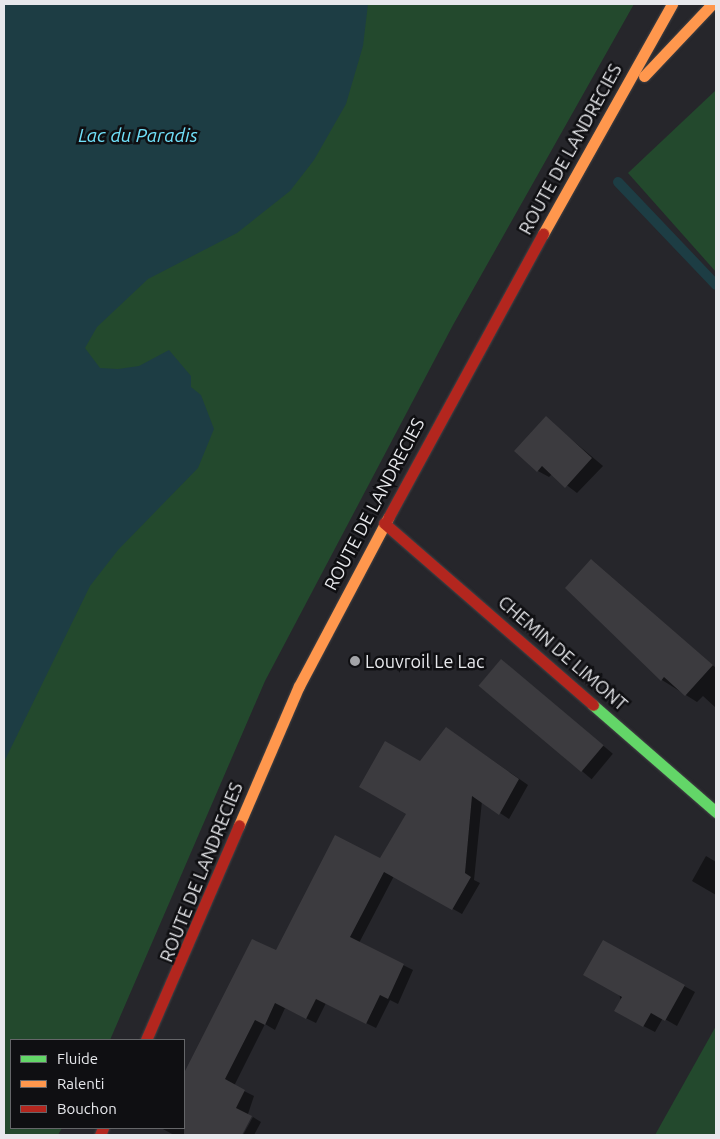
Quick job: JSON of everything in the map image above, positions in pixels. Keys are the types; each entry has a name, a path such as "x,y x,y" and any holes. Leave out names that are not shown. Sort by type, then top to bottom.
{"main road":[{"name":"ROUTE DE LANDRECIES","path":"146,1039 299,686 384,523 672,4"},
{"path":"615,106 712,4"},
{"name":"CHEMIN DE LIMONT","path":"384,523 555,667 716,812"}],"green space":[{"path":"4,4 634,4 453,325 265,681 110,1039 10,1039 10,1129 61,1129 58,1135 4,1135"},
{"path":"716,90 716,272 628,173"},
{"path":"716,1026 716,1135 655,1135"}],"water":[{"name":"Lac du Paradis","path":"4,4 368,4 363,46 346,104 314,160 290,191 237,233 148,279 97,327 85,348 100,368 118,369 139,366 169,350 191,376 191,387 201,395 214,429 198,468 118,550 90,586 4,762"}],"building":[{"path":"546,416 592,458 565,488 542,466 537,472 514,451"},
{"path":"591,559 713,665 685,696 664,677 661,681 565,588"},
{"path":"501,659 604,745 581,772 479,686"},
{"path":"446,727 519,779 499,815 472,796 465,873 471,877 452,910 384,872 350,937 404,964 388,999 380,995 366,1024 316,999 306,1019 275,1003 265,1025 255,1020 225,1079 245,1090 236,1108 252,1116 242,1135 184,1135 185,1071 252,939 276,950 335,835 380,858 406,814 359,787 385,741 420,761"},
{"path":"603,940 685,985 665,1021 651,1013 643,1027 614,1011 622,997 583,975"}],"waterway":[{"path":"618,182 716,285"}],"traffic: fast":[{"path":"593,705 716,812"}],"traffic: slow":[{"path":"543,234 672,4"},
{"path":"644,76 712,4"},
{"path":"239,825 299,686 388,518"}],"traffic: jam":[{"path":"388,518 543,234"},
{"path":"384,523 593,705"},
{"path":"146,1039 239,825"},
{"path":"100,1135 103,1129"}],"place":[{"name":"Louvroil Le Lac","path":"355,661"}]}
